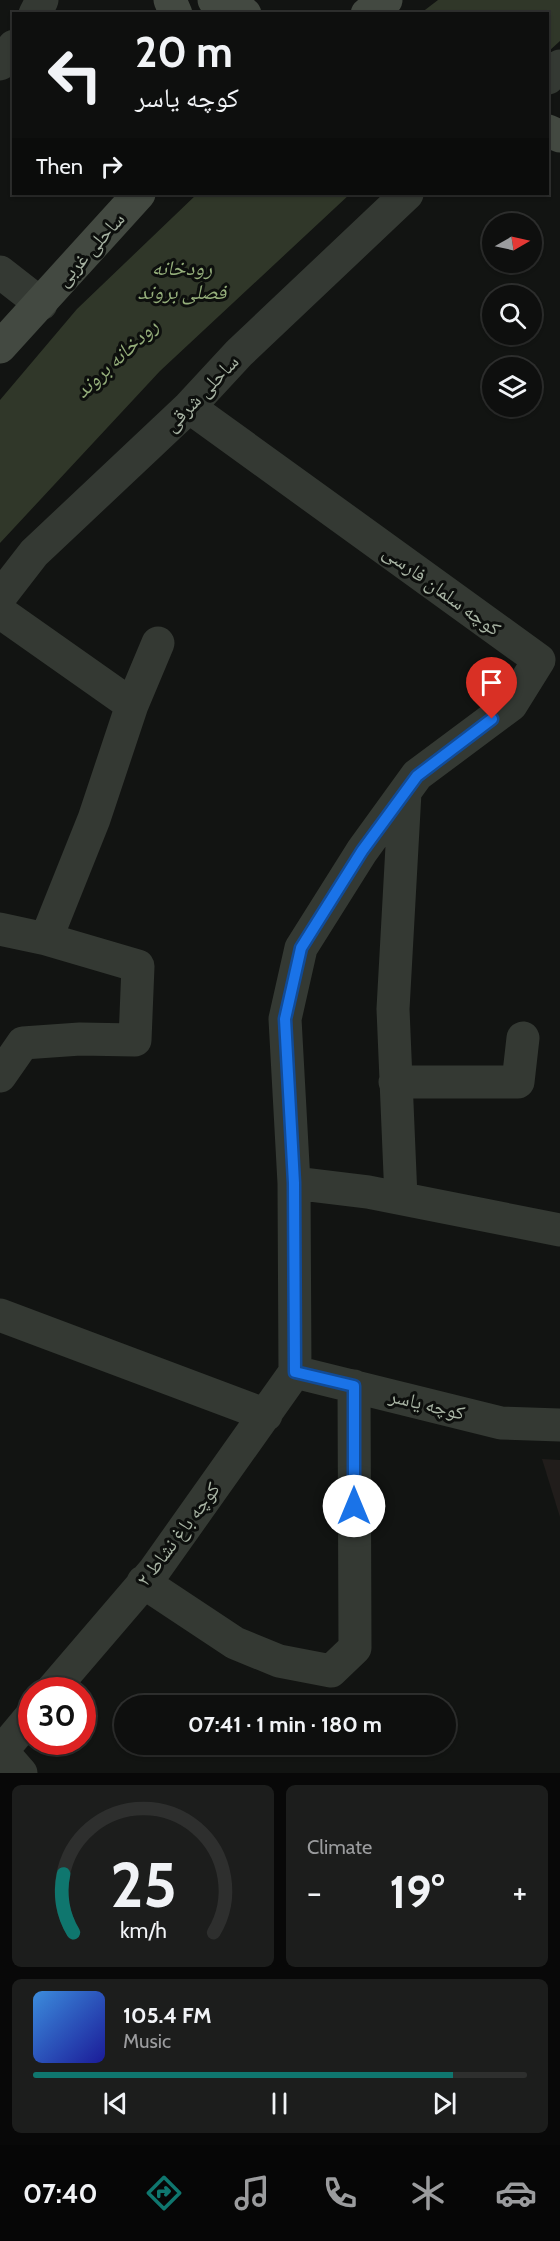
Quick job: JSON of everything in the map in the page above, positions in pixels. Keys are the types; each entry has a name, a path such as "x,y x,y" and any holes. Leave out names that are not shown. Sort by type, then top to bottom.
{"main road":[{"path":"214,0 241,12"},
{"path":"370,12 386,0"},
{"name":"ساحلی غربی","path":"41,304 109,195"},
{"name":"ساحلی غربی","path":"0,347 138,195"}],"street":[{"path":"0,64 12,49"},
{"path":"549,77 560,66"},
{"name":"ساحلی شرقی","path":"0,597 34,553 189,407 239,353 406,195"},
{"path":"0,272 41,304"},
{"name":"کوچه سلمان فارسی","path":"189,407 550,662 511,705 417,776 362,851 301,948 285,1019 294,1183 295,1372"},
{"path":"0,612 132,705"},
{"path":"46,939 94,819 132,705 158,643"},
{"path":"401,1198 393,1009 405,792"},
{"path":"0,928 138,966 135,1040 80,1039 24,1043 0,1077"},
{"path":"395,1082 518,1082 523,1038"},
{"path":"294,1183 401,1198 560,1230"},
{"path":"0,1315 266,1415"},
{"name":"کوچه یاسر","path":"295,1372 501,1423 560,1425"},
{"name":"کوچه باغ نشاط ۲","path":"63,1677 154,1571 295,1372"},
{"path":"143,1582 235,1643 279,1661 331,1671 355,1648 354,1386"},
{"path":"6,1757 18,1738"}],"shaded area":[{"path":"542,1459 560,1460 560,1517"}],"water":[{"path":"438,0 560,0 560,41 549,51 549,12 422,12"},
{"name":"رودخانه فصلی بروند","path":"196,195 349,195 160,371 0,543 0,400 77,309"}],"route":[{"path":"354,1506 354,1386 295,1372 294,1183 285,1019 301,948 362,851 417,776 492,719"}],"water label":[{"name":"رودخانه بروند","path":"116,358"}]}
